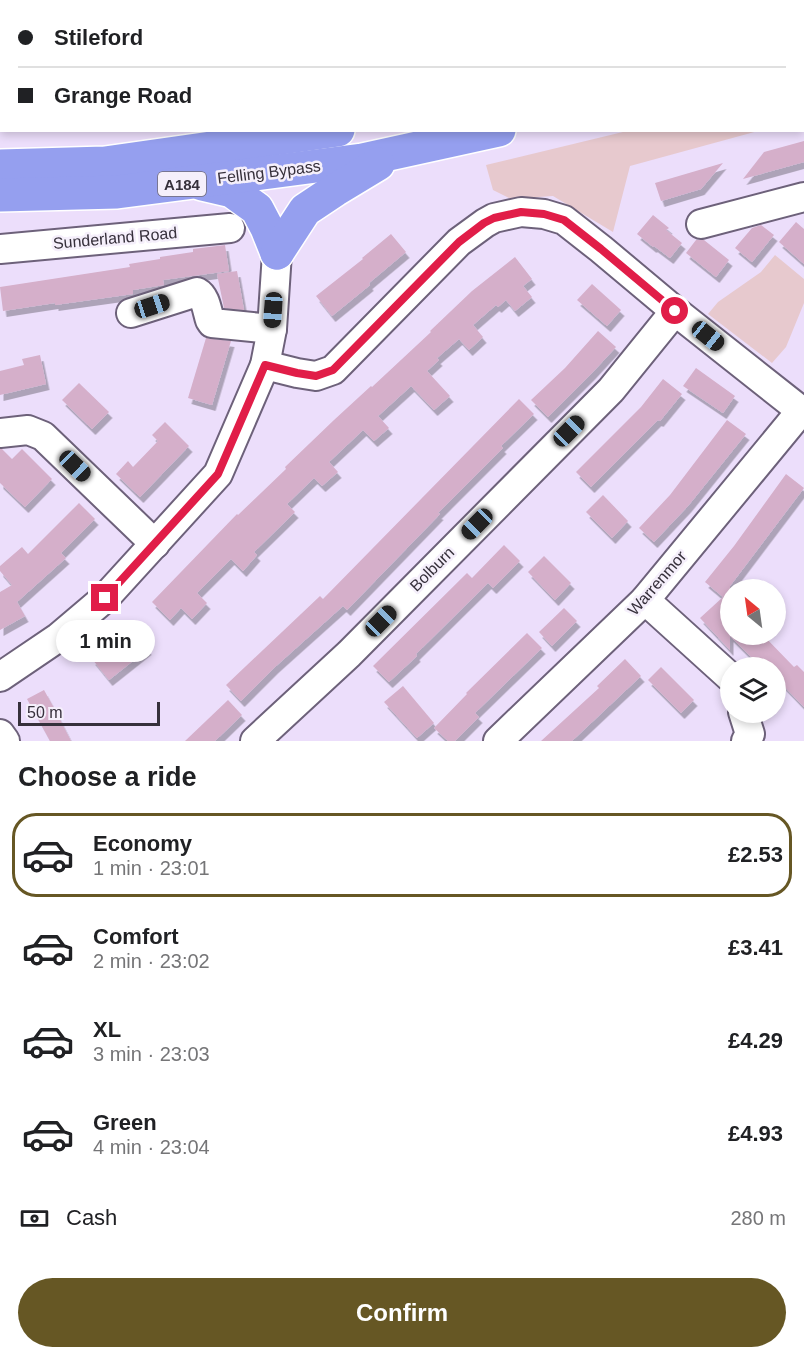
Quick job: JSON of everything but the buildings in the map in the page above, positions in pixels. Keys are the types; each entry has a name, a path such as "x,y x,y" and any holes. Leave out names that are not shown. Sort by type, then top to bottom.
{"highway":[{"name":"Felling Bypass","path":"0,166 105,163 324,132"},
{"name":"Felling Bypass","path":"0,195 117,192 362,160 491,132"},
{"path":"278,253 305,210 395,153"},
{"path":"193,182 232,191 257,209 278,253"}],"street":[{"path":"701,224 804,196"},
{"path":"265,365 316,376 333,370 459,242 484,223 494,218 521,212 544,214 564,220 803,412"},
{"name":"Sunderland Road","path":"0,249 230,228"},
{"path":"0,677 59,637 105,598 218,474 265,365 272,329 278,253"},
{"path":"131,313 197,292 204,298 212,323 272,329"},
{"name":"Bolburn","path":"255,741 349,654 610,390 675,311"},
{"name":"Warrenmor","path":"498,741 645,600 803,412"},
{"path":"0,434 28,430 43,436 155,543"},
{"path":"645,600 720,668"},
{"path":"746,723 750,734 746,741"},
{"path":"0,734 5,741"}],"shaded area":[{"path":"623,132 754,132 630,166 613,232 553,196 511,199 493,190 486,165"},
{"path":"775,255 804,279 804,303 786,347 772,363 708,314 718,302 761,272"}],"route":[{"path":"105,598 218,474 265,365 316,376 333,370 459,242 484,223 494,218 521,212 544,214 564,220 675,311"}]}
